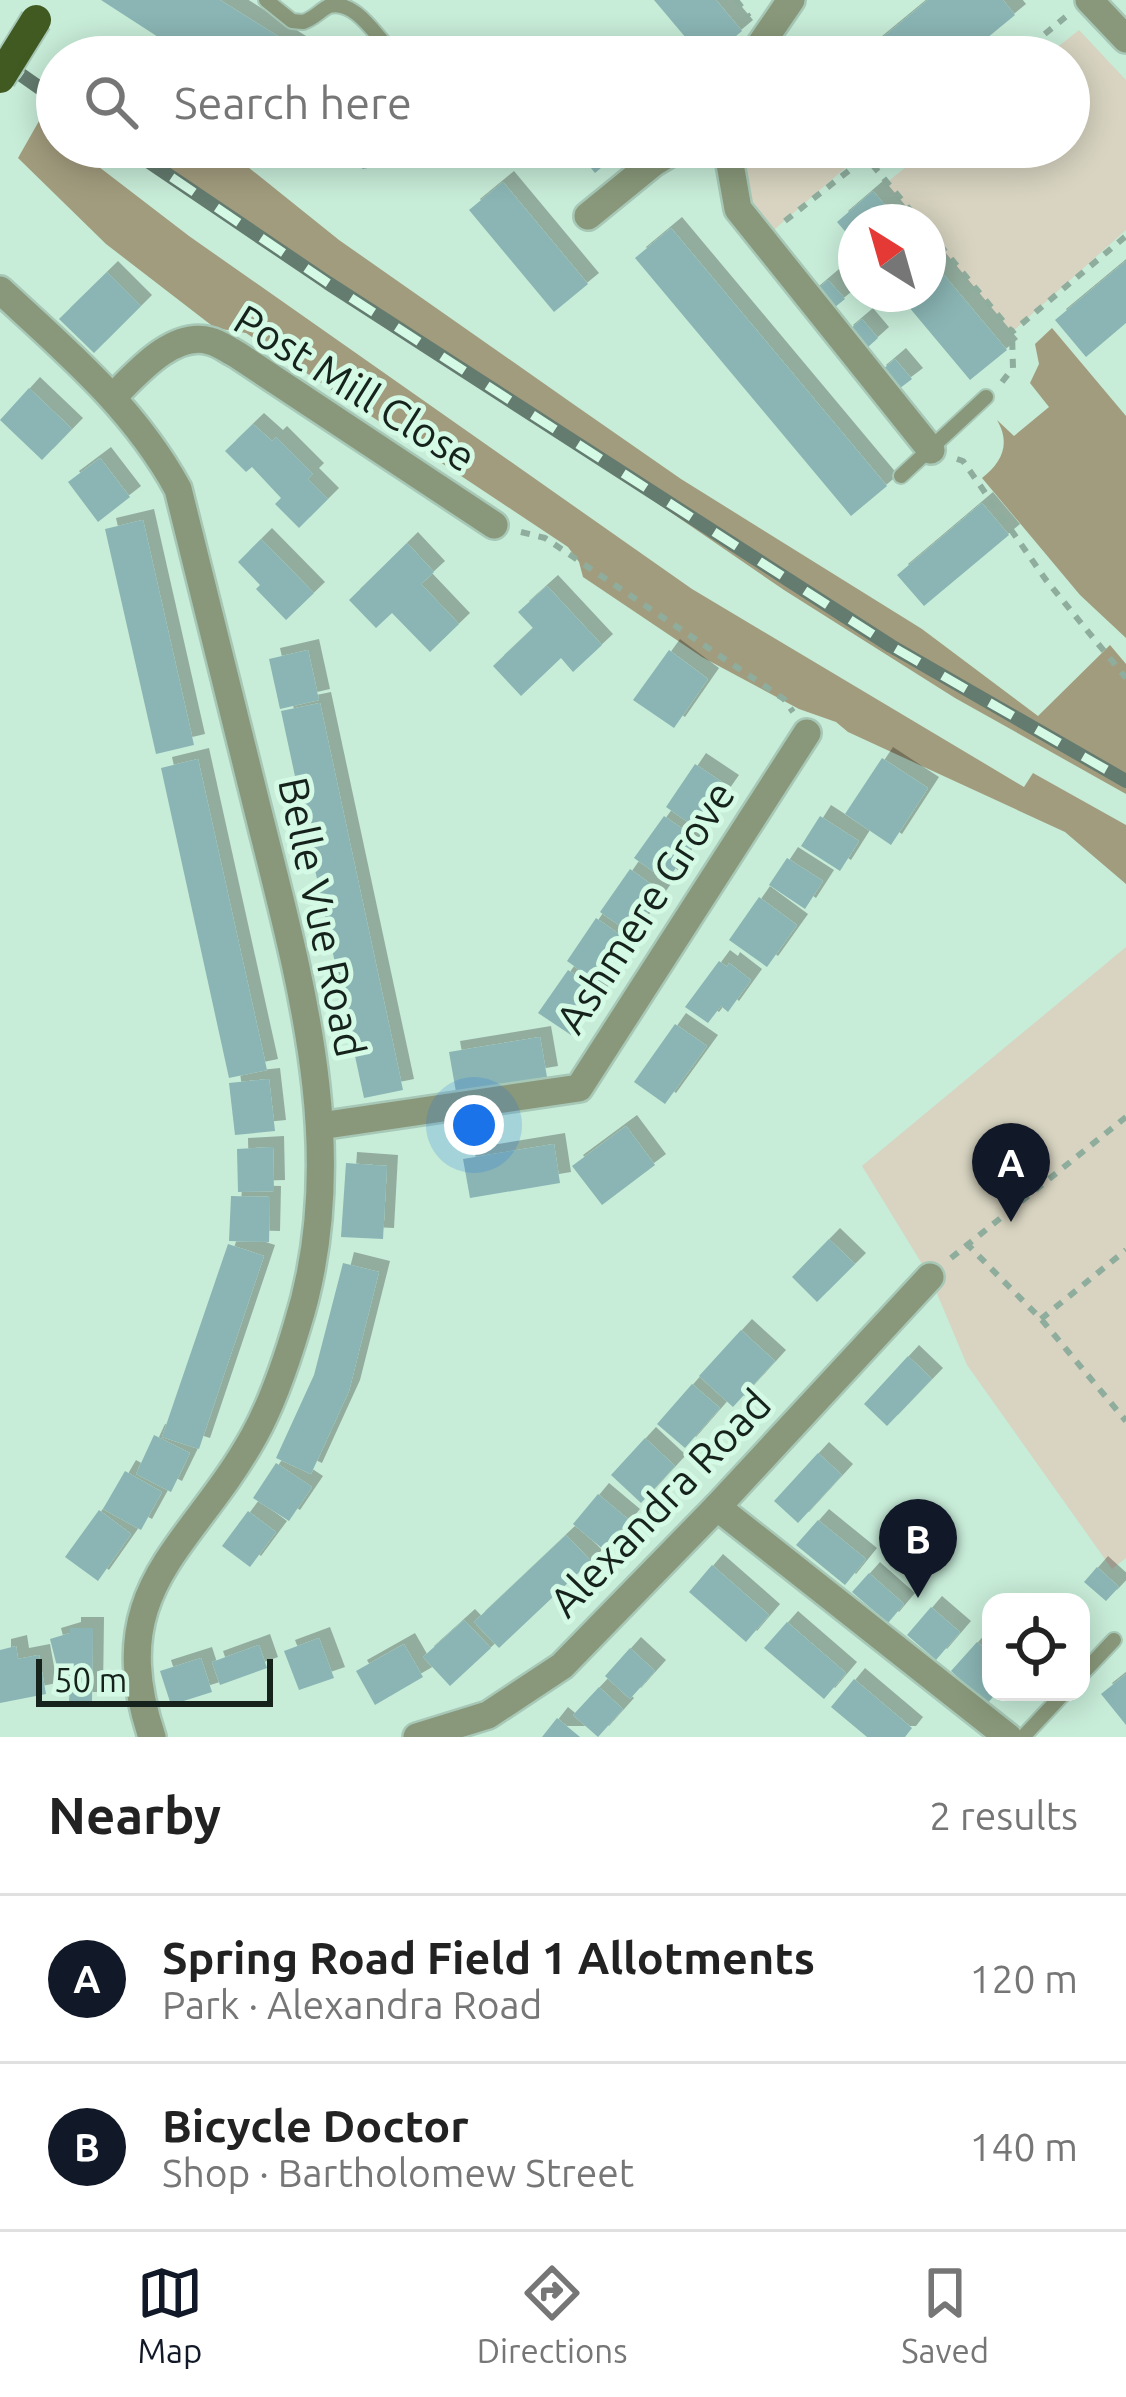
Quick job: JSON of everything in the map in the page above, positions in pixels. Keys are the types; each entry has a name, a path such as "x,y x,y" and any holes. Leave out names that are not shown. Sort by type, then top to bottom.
{"main road":[{"path":"0,78 36,20"}],"street":[{"path":"766,36 791,0"},
{"path":"1079,7 1126,39"},
{"path":"588,216 647,168"},
{"path":"731,168 738,209 931,450"},
{"name":"Belle Vue Road","path":"0,290 114,396 163,460 178,489 308,1013 320,1126 316,1250 299,1322 274,1394 254,1437 164,1564 146,1603 136,1646 136,1683 152,1737"},
{"name":"Post Mill Close","path":"114,396 144,367 182,341 207,339 494,525"},
{"name":"Ashmere Grove","path":"320,1126 579,1088 807,733"},
{"name":"Alexandra Road","path":"417,1737 488,1715 562,1666 930,1277"},
{"path":"717,1507 1008,1737"}],"lane":[{"path":"266,0 292,21 303,22 330,5 344,3 378,36"},
{"path":"901,476 986,397"},
{"path":"1090,1665 1114,1640"},
{"path":"1023,1737 1057,1701"}],"path":[{"path":"1043,36 1079,7"},
{"path":"761,241 852,168"},
{"path":"875,168 905,204"},
{"path":"1012,332 1126,236"},
{"path":"946,253 1012,332 1012,368 986,397"},
{"path":"931,450 962,461 1046,580 1126,679"},
{"path":"494,525 544,538 784,699 807,733"},
{"path":"930,1277 1126,1117"},
{"path":"966,1244 1042,1319 1126,1421"},
{"path":"1042,1319 1126,1250"}],"shaded area":[{"path":"1090,42 1126,80 1126,230 1012,332 946,254 946,204 904,204 886,183 905,168 1090,168"},
{"path":"36,126 36,168 100,168 189,236 692,589 1024,787 1033,773 1126,825 1126,884 1065,832 848,732 836,722 799,709 702,657 583,577 568,547 246,333 215,328 106,244 18,158"},
{"path":"169,168 249,168 339,240 681,479 922,629 1038,716 1110,645 1126,664 1126,794 955,698 784,590"},
{"path":"735,168 845,168 761,241"},
{"path":"1052,328 1126,416 1126,638 1080,595 982,478 1002,452 997,420 1014,436 1049,407 1030,383 1039,364 1035,344"},
{"path":"1126,947 1126,1558 1112,1569 967,1365 930,1277 862,1166"}],"building":[{"path":"101,0 220,0 277,36 157,36"},
{"path":"654,0 716,0 742,31 736,36 684,36"},
{"path":"928,0 1003,0 1015,15 990,36 884,36"},
{"path":"503,182 588,284 554,312 469,210"},
{"path":"873,191 884,204 858,204"},
{"path":"671,228 887,486 851,516 635,258"},
{"path":"1126,261 1126,323 1086,357 1055,320"},
{"path":"107,272 141,306 94,353 59,319"},
{"path":"946,277 1007,350 970,380 913,312 946,312"},
{"path":"828,280 838,291 838,305 824,316 808,297"},
{"path":"862,319 878,338 858,356 842,336"},
{"path":"895,359 912,379 891,395 875,376"},
{"path":"29,388 72,429 42,460 0,420"},
{"path":"253,424 272,441 276,437 313,474 308,479 328,499 299,528 275,504 281,498 252,467 246,472 225,451"},
{"path":"100,458 130,497 98,522 68,482"},
{"path":"982,503 1009,535 924,606 897,575"},
{"path":"143,520 194,745 156,754 105,529"},
{"path":"261,539 314,593 286,620 238,562"},
{"path":"407,543 434,572 421,584 459,624 430,652 392,613 376,628 349,600"},
{"path":"547,586 602,645 573,672 561,658 521,696 493,666 533,628 518,612"},
{"path":"308,650 319,700 280,709 269,659"},
{"path":"669,650 708,679 674,728 633,700"},
{"path":"320,703 403,1090 364,1098 281,711"},
{"path":"882,758 928,788 891,845 845,814"},
{"path":"198,759 267,1070 229,1078 161,768"},
{"path":"695,764 728,786 698,829 666,807"},
{"path":"664,816 696,838 667,881 634,858"},
{"path":"820,816 859,841 840,871 801,846"},
{"path":"787,858 823,881 805,909 769,885"},
{"path":"630,869 662,892 632,934 600,912"},
{"path":"759,897 797,925 767,967 729,940"},
{"path":"596,918 629,941 599,984 567,961"},
{"path":"719,961 751,980 728,1012 721,1006 708,1023 685,1007"},
{"path":"568,970 601,992 571,1035 538,1013"},
{"path":"675,1024 707,1046 665,1104 634,1082"},
{"path":"540,1037 547,1077 456,1092 449,1052"},
{"path":"269,1079 275,1131 235,1135 229,1083"},
{"path":"626,1126 655,1165 602,1205 572,1166"},
{"path":"554,1144 560,1183 470,1198 463,1159"},
{"path":"273,1147 274,1191 238,1192 237,1149"},
{"path":"346,1163 387,1166 383,1239 341,1237"},
{"path":"231,1196 270,1197 269,1242 229,1241"},
{"path":"829,1239 855,1264 817,1302 792,1277"},
{"path":"228,1244 264,1256 199,1449 162,1437"},
{"path":"343,1263 379,1272 349,1391 311,1474 276,1458 314,1375"},
{"path":"741,1330 775,1361 733,1407 699,1376"},
{"path":"908,1356 932,1379 887,1426 864,1404"},
{"path":"692,1384 720,1408 685,1448 657,1424"},
{"path":"154,1435 190,1453 171,1492 136,1474"},
{"path":"645,1438 675,1466 641,1503 611,1475"},
{"path":"818,1453 842,1475 798,1523 774,1501"},
{"path":"276,1463 312,1487 289,1521 253,1498"},
{"path":"125,1471 162,1492 141,1530 103,1509"},
{"path":"598,1494 629,1520 604,1550 573,1524"},
{"path":"99,1510 131,1534 98,1581 65,1557"},
{"path":"248,1511 276,1532 250,1567 222,1546"},
{"path":"818,1520 866,1559 845,1585 796,1545"},
{"path":"566,1535 591,1561 499,1648 474,1622"},
{"path":"712,1565 769,1615 746,1642 689,1592"},
{"path":"1097,1567 1119,1587 1106,1601 1084,1582"},
{"path":"869,1573 904,1604 888,1623 852,1592"},
{"path":"931,1607 960,1632 936,1660 907,1635"},
{"path":"464,1620 491,1648 450,1686 423,1657"},
{"path":"787,1622 846,1673 824,1699 764,1648"},
{"path":"70,1628 93,1628 92,1703 69,1703 70,1680 61,1682 50,1639 70,1633"},
{"path":"319,1638 334,1678 299,1690 284,1651"},
{"path":"977,1642 982,1646 982,1699 951,1671"},
{"path":"404,1644 423,1677 375,1705 356,1671"},
{"path":"259,1645 267,1668 220,1685 212,1662"},
{"path":"16,1646 18,1659 39,1655 46,1694 0,1703 0,1650"},
{"path":"630,1648 655,1671 630,1699 605,1676"},
{"path":"201,1658 212,1692 171,1705 160,1671"},
{"path":"1126,1674 1126,1725 1101,1694"},
{"path":"854,1679 912,1728 905,1737 867,1737 831,1707"},
{"path":"599,1687 623,1709 598,1737 573,1715"},
{"path":"557,1718 580,1737 542,1737"}],"railway":[{"path":"0,60 36,85"},
{"path":"158,168 891,646 1126,781"}],"place":[{"name":"Spring Road Field 1 Allotments","path":"1011,1222"},
{"name":"Bicycle Doctor","path":"918,1598"}]}
